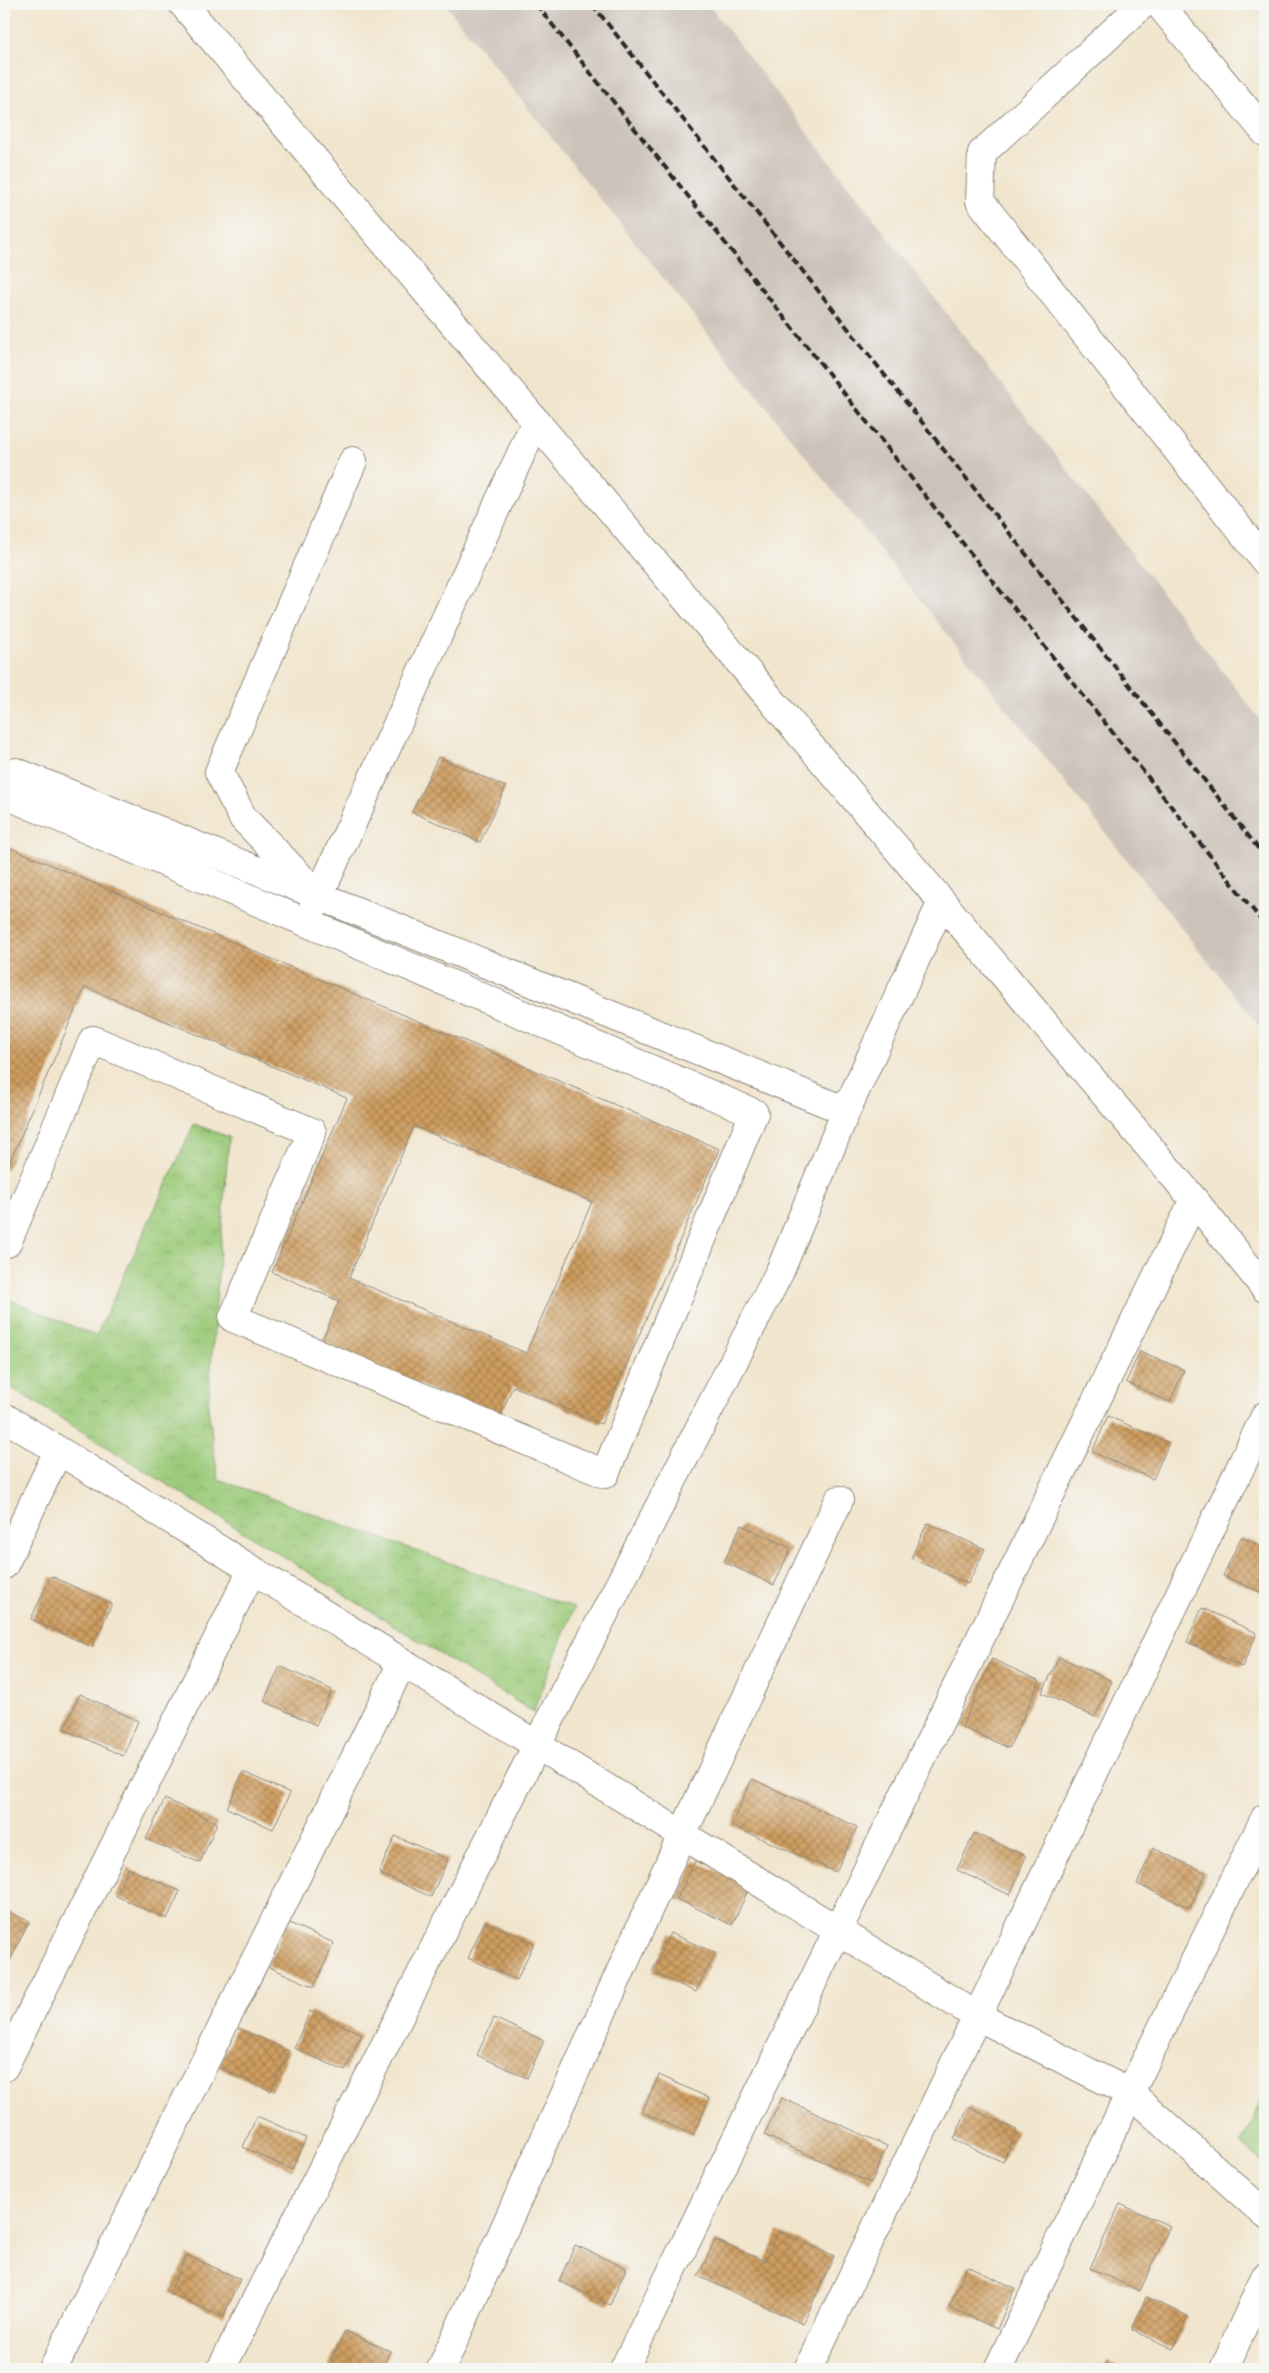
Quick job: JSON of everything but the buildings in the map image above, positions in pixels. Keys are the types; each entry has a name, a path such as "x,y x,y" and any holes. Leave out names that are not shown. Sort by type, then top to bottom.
{"street":[{"path":"183,4 941,904 1194,1200 1265,1288"},
{"path":"1143,4 982,153 980,201 1265,561"},
{"path":"1158,4 1181,14 1265,132"},
{"path":"306,922 536,421"},
{"path":"319,896 243,818 219,772 353,460"},
{"path":"10,783 319,896 846,1111"},
{"path":"4,1242 7,1243 93,1040 312,1132 233,1318 605,1474 754,1113 306,922 10,783"},
{"path":"221,2369 780,1271 846,1111 941,904"},
{"path":"624,2369 1194,1200"},
{"path":"808,2369 1265,1416"},
{"path":"4,1417 977,2016 1130,2093 1265,2214"},
{"path":"4,1565 58,1451"},
{"path":"441,2369 682,1835 839,1500"},
{"path":"4,2067 252,1570"},
{"path":"52,2369 402,1663"},
{"path":"998,2369 1130,2093 1265,1818"},
{"path":"1224,2369 1265,2278"}],"shaded area":[{"path":"445,4 708,4 1265,726 1265,1033"}],"green space":[{"path":"194,1124 229,1137 208,1407 218,1479 574,1608 533,1712 4,1383 4,1297 96,1336"},
{"path":"1265,2094 1265,2165 1241,2144"}],"railway":[{"path":"536,4 1265,925"},
{"path":"592,4 1265,857"}]}
